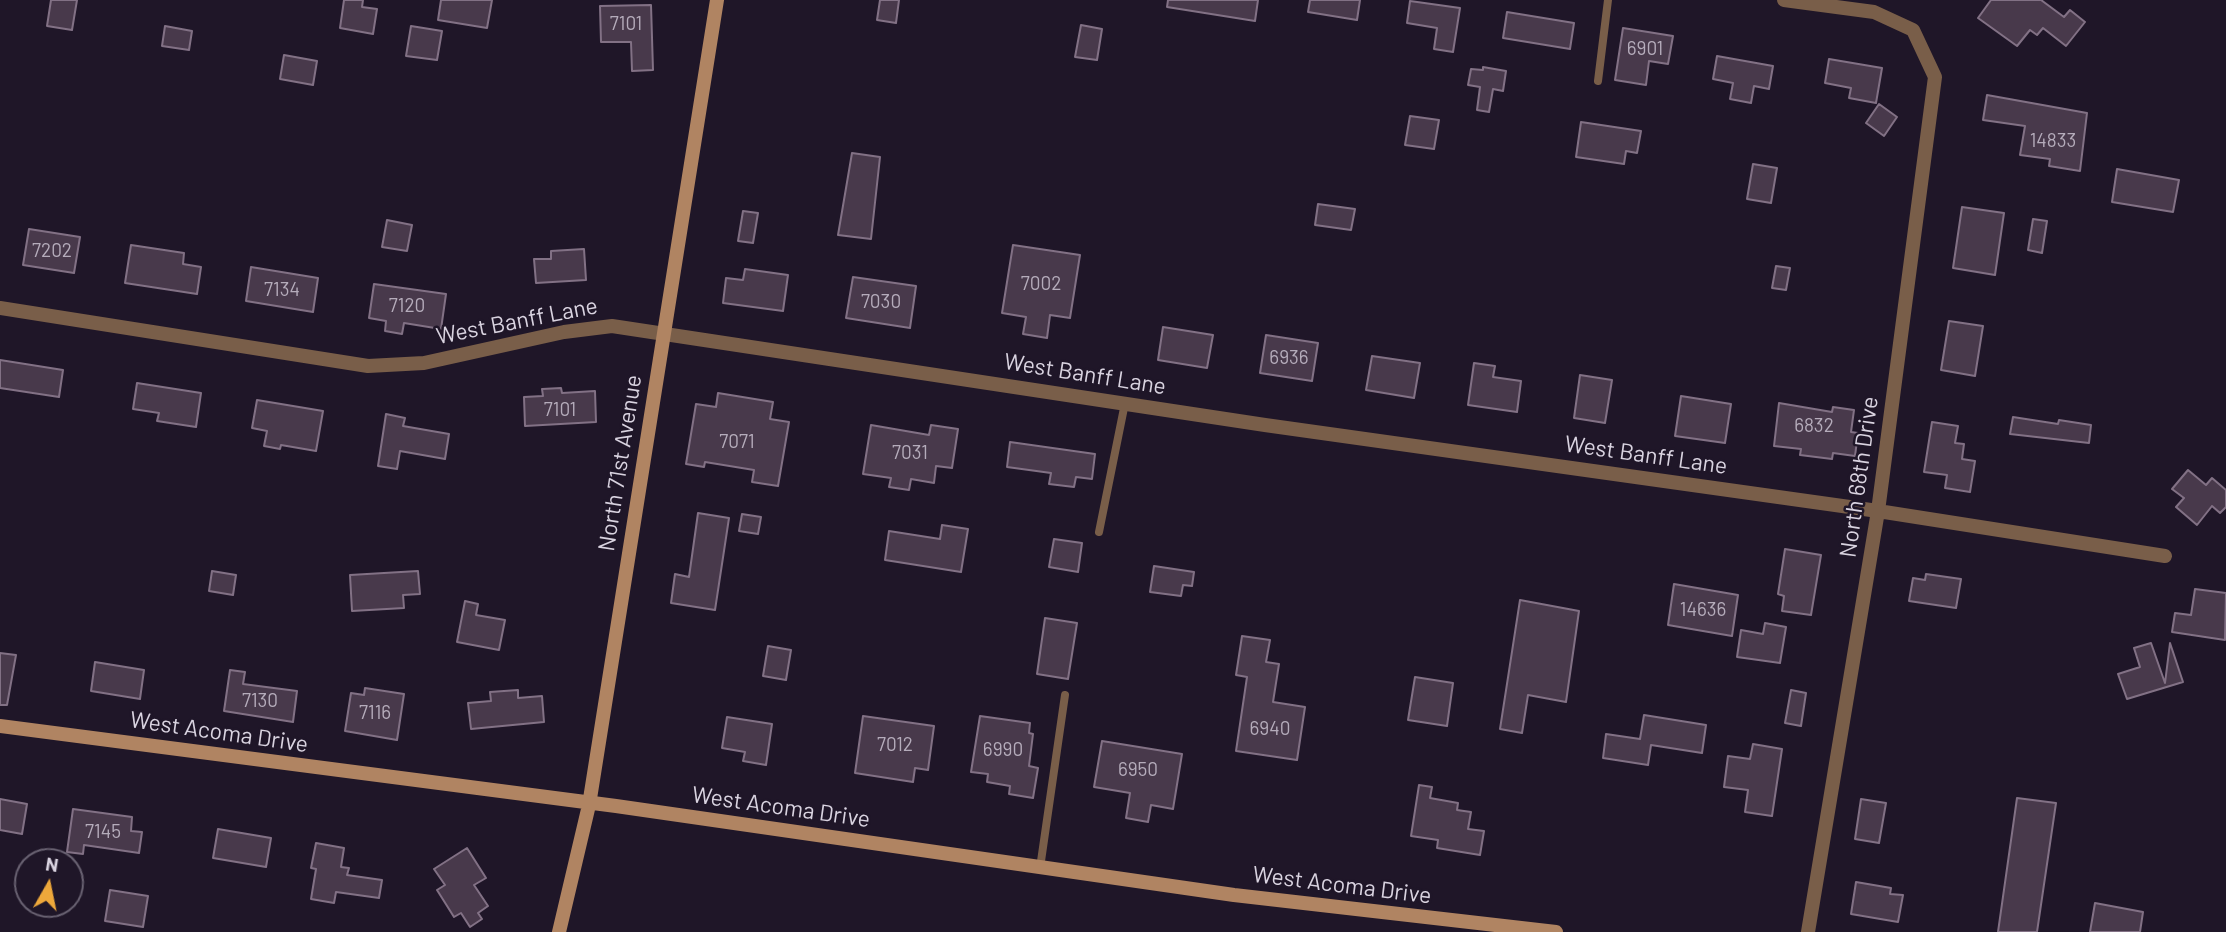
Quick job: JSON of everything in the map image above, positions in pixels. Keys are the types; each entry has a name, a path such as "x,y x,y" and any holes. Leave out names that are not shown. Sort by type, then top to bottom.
{"street":[{"name":"North 71st Avenue","path":"559,932 589,805 717,0"},
{"name":"North 68th Drive","path":"1784,0 1874,12 1913,30 1935,77 1878,511 1808,932"},
{"name":"West Banff Lane","path":"0,308 368,366 424,363 564,332 612,326 1878,511 2165,556"},
{"name":"West Acoma Drive","path":"0,726 1234,895 1556,932"}],"lane":[{"path":"1598,81 1608,0"},
{"path":"1100,532 1125,403"},
{"path":"1040,868 1065,695"}],"building":[{"path":"51,0 77,0 72,30 47,26"},
{"path":"344,0 363,0 362,7 377,9 373,34 340,28"},
{"path":"441,0 492,0 487,28 438,20"},
{"path":"880,0 899,0 896,23 877,20"},
{"path":"1168,0 1258,0 1255,21 1167,7"},
{"path":"1310,0 1360,0 1357,20 1308,12"},
{"path":"1991,0 2041,0 2064,17 2070,10 2085,22 2066,46 2043,28 2037,35 2030,30 2017,46 1978,18"},
{"path":"1410,1 1460,8 1453,52 1434,49 1437,28 1407,23"},
{"path":"651,5 653,70 632,71 631,42 601,42 600,6"},
{"path":"1507,12 1574,23 1570,49 1503,38"},
{"path":"1081,25 1102,29 1097,60 1075,57"},
{"path":"165,26 192,31 189,50 162,46"},
{"path":"411,26 442,31 437,60 406,56"},
{"path":"1623,28 1673,36 1668,64 1649,61 1646,85 1615,80"},
{"path":"284,55 317,61 313,85 280,79"},
{"path":"1717,56 1773,66 1769,89 1754,86 1751,103 1730,99 1733,83 1713,79"},
{"path":"1829,59 1882,68 1876,103 1849,98 1851,88 1825,83"},
{"path":"1483,67 1506,71 1503,91 1493,89 1489,112 1477,110 1480,87 1468,85 1471,69 1483,70"},
{"path":"1987,95 2087,113 2080,171 2049,166 2050,159 2020,155 2025,126 1983,120"},
{"path":"1879,104 1897,117 1884,136 1866,123"},
{"path":"1410,116 1439,120 1434,149 1405,145"},
{"path":"1581,122 1641,131 1637,153 1626,151 1624,164 1576,157"},
{"path":"852,153 880,157 871,239 838,235"},
{"path":"1753,164 1777,168 1771,203 1747,199"},
{"path":"2117,169 2179,180 2173,212 2112,202"},
{"path":"1318,204 1355,209 1351,230 1315,225"},
{"path":"1962,207 2004,213 1995,275 1953,268"},
{"path":"743,211 758,213 753,243 738,241"},
{"path":"2033,219 2047,221 2042,253 2028,250"},
{"path":"387,220 412,225 407,251 382,247"},
{"path":"29,229 80,237 74,273 23,265"},
{"path":"131,245 184,253 183,264 201,267 197,294 125,283"},
{"path":"1013,245 1080,255 1070,318 1050,315 1047,338 1023,334 1026,317 1002,313"},
{"path":"584,249 586,280 536,283 534,259 551,259 551,251"},
{"path":"1776,266 1790,268 1786,290 1772,288"},
{"path":"251,267 318,278 313,312 246,301"},
{"path":"745,269 788,275 783,311 723,303 726,278 743,280"},
{"path":"853,277 916,286 910,328 846,318"},
{"path":"374,284 446,294 441,329 404,323 402,334 385,331 386,321 369,318"},
{"path":"1949,321 1983,326 1975,376 1941,370"},
{"path":"1163,327 1213,335 1207,368 1158,360"},
{"path":"1266,335 1318,343 1312,381 1260,373"},
{"path":"1372,356 1420,363 1414,398 1366,390"},
{"path":"0,360 63,370 59,397 0,388"},
{"path":"1474,363 1495,366 1493,377 1521,381 1517,412 1468,405"},
{"path":"1580,375 1612,380 1605,423 1574,418"},
{"path":"137,383 201,393 196,427 157,421 159,413 133,409"},
{"path":"561,388 562,393 595,391 596,422 525,426 524,397 543,396 542,389"},
{"path":"718,393 773,402 770,419 789,422 778,486 752,482 754,470 705,462 704,467 686,464 696,404 716,407"},
{"path":"1681,396 1731,404 1725,443 1675,436"},
{"path":"257,400 323,411 316,451 281,445 280,449 264,446 267,431 252,428"},
{"path":"1779,403 1832,412 1833,407 1854,410 1851,432 1858,433 1855,456 1833,453 1832,459 1800,455 1801,449 1774,446"},
{"path":"386,414 405,418 403,426 449,434 445,459 400,451 397,469 378,466"},
{"path":"2013,417 2058,424 2059,420 2091,425 2089,443 2010,434"},
{"path":"1932,422 1958,426 1955,443 1964,444 1962,459 1975,461 1970,492 1945,488 1947,475 1924,472"},
{"path":"871,425 929,435 931,425 958,429 952,468 936,466 934,483 911,479 909,490 889,487 891,478 863,474"},
{"path":"1010,442 1095,454 1092,479 1076,477 1074,487 1049,484 1051,473 1007,467"},
{"path":"2188,470 2206,485 2212,478 2226,490 2226,507 2220,513 2212,506 2197,525 2176,507 2184,498 2172,489"},
{"path":"698,513 729,518 715,610 671,603 675,574 689,577"},
{"path":"742,514 761,517 758,534 739,531"},
{"path":"942,525 968,529 961,572 885,560 889,531 940,539"},
{"path":"1054,539 1082,543 1078,572 1049,567"},
{"path":"1785,549 1821,555 1811,615 1782,611 1784,596 1778,594"},
{"path":"1154,566 1194,572 1192,586 1183,585 1181,596 1150,592"},
{"path":"212,571 236,575 233,595 209,591"},
{"path":"418,571 420,594 403,595 404,608 352,611 350,575"},
{"path":"1926,574 1961,579 1956,608 1909,601 1913,578 1925,580"},
{"path":"1674,584 1738,595 1732,636 1668,625"},
{"path":"2195,589 2226,593 2225,640 2172,632 2175,613 2191,615"},
{"path":"1520,600 1579,611 1566,702 1528,695 1522,733 1500,729"},
{"path":"465,601 478,604 476,615 505,620 499,650 457,642"},
{"path":"1045,618 1077,623 1068,679 1037,674"},
{"path":"1765,623 1786,627 1780,663 1737,657 1741,630 1763,634"},
{"path":"1242,636 1270,640 1266,662 1279,664 1273,702 1305,707 1297,760 1236,751 1247,677 1236,675"},
{"path":"2151,643 2165,683 2170,643 2183,682 2127,699 2118,674 2140,667 2134,648"},
{"path":"768,646 791,650 786,680 763,676"},
{"path":"0,653 16,655 7,705 0,705"},
{"path":"95,662 144,670 140,699 91,691"},
{"path":"230,670 245,672 243,684 297,691 293,722 224,711"},
{"path":"1415,677 1453,683 1447,726 1408,720"},
{"path":"365,688 404,694 397,740 345,731 351,693 364,695"},
{"path":"518,690 518,698 542,696 544,722 471,729 468,703 491,701 490,692"},
{"path":"1791,690 1806,693 1801,726 1785,723"},
{"path":"1644,715 1706,725 1702,753 1651,745 1648,765 1603,758 1606,734 1640,739"},
{"path":"863,716 934,726 928,770 915,768 913,782 855,773"},
{"path":"980,716 1030,723 1029,733 1033,734 1029,766 1038,768 1033,798 1009,794 1010,786 987,782 988,774 971,772"},
{"path":"727,717 772,724 766,765 743,761 745,752 722,748"},
{"path":"1102,741 1182,754 1173,809 1151,805 1148,822 1126,818 1130,793 1094,787"},
{"path":"1753,744 1782,749 1772,816 1745,812 1748,790 1724,787 1728,756 1750,759"},
{"path":"1419,785 1432,787 1430,798 1458,803 1457,810 1471,812 1468,829 1484,831 1480,855 1437,848 1438,840 1411,836"},
{"path":"2017,798 2056,803 2037,932 1998,932"},
{"path":"0,799 27,804 22,834 0,830"},
{"path":"1861,799 1886,803 1879,843 1855,839"},
{"path":"73,809 132,817 131,831 142,832 139,853 84,845 84,848 68,848"},
{"path":"218,829 271,838 266,867 213,858"},
{"path":"316,843 344,848 341,867 349,868 347,875 382,880 379,898 336,892 334,903 311,899 316,869 311,868"},
{"path":"467,848 486,878 474,885 488,906 478,913 482,919 470,927 461,913 454,917 437,890 445,885 434,869"},
{"path":"1856,882 1891,888 1890,894 1903,895 1898,922 1851,914"},
{"path":"110,890 148,896 143,927 105,921"},
{"path":"2095,903 2143,912 2140,932 2090,932"}]}
